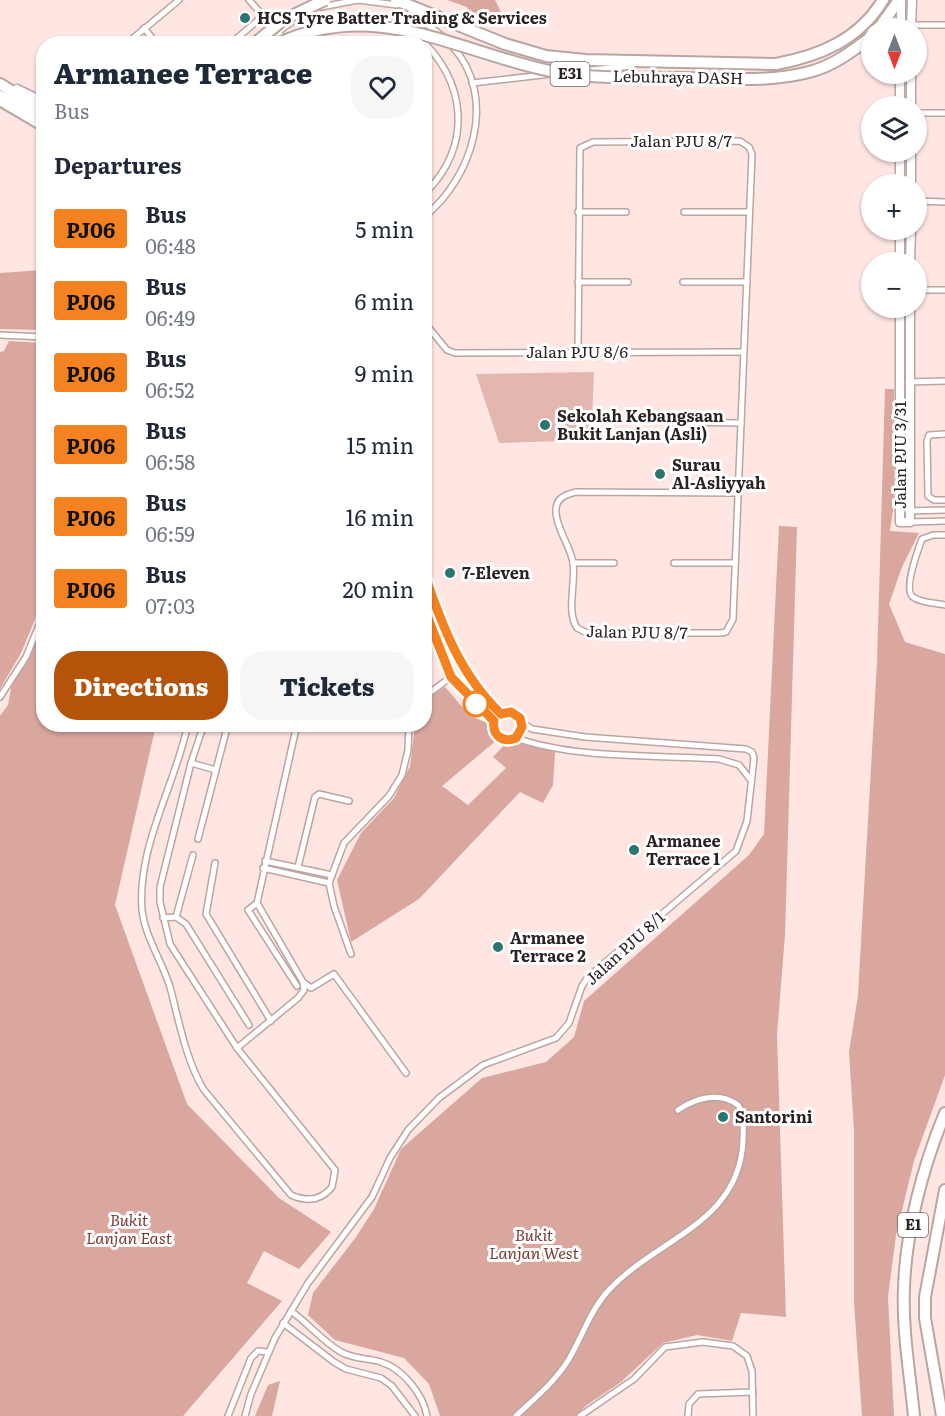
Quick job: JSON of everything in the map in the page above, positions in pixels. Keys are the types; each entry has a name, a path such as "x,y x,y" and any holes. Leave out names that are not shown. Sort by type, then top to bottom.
{"highway":[{"path":"264,36 283,20 325,0"},
{"name":"Lebuhraya DASH","path":"396,0 505,44 546,56 585,60 776,64 807,59 833,48 868,20 883,0"},
{"path":"886,18 900,0"},
{"name":"Lebuhraya DASH","path":"289,36 291,32 315,20 341,12 366,11 416,20 496,55 536,68 577,76 775,79 811,72 839,60 861,44"},
{"path":"0,83 36,108"},
{"path":"0,100 36,121"},
{"name":"E1","path":"912,1416 904,1287 907,1257 933,1140 945,1113"},
{"name":"E1","path":"942,1416 926,1318 925,1296 945,1190"}],"street":[{"path":"135,36 179,0"},
{"path":"249,0 281,36"},
{"path":"273,36 299,16 327,5 358,0 395,4 417,14 455,49 472,83 476,121 472,148 456,184 446,199 432,211"},
{"path":"900,0 901,18"},
{"path":"911,18 912,0"},
{"path":"239,36 262,16"},
{"path":"296,36 311,27 343,17 381,18 418,36"},
{"path":"927,26 945,25"},
{"path":"144,28 150,36"},
{"path":"432,48 449,74 457,94 459,129 452,157 442,176 432,186"},
{"path":"472,83 626,66 737,68 792,65"},
{"path":"0,83 36,99"},
{"path":"0,95 36,110"},
{"path":"927,113 945,113"},
{"name":"Jalan PJU 8/7","path":"578,352 578,153 587,142 740,141 749,147 752,154 733,624 726,632 587,633 581,632 574,624 573,563 556,507 560,499 569,494 738,493"},
{"path":"927,201 945,202"},
{"path":"578,212 626,212"},
{"path":"684,212 749,212"},
{"path":"578,282 628,282"},
{"path":"683,282 747,282"},
{"path":"927,290 945,290"},
{"name":"Jalan PJU 3/31","path":"901,318 905,382 910,522 900,522 905,382 909,318"},
{"name":"Jalan PJU 8/6","path":"432,332 447,350 455,352 744,352"},
{"path":"0,335 36,337"},
{"path":"905,382 945,381"},
{"path":"675,422 741,423"},
{"path":"945,434 929,435 927,441 928,496 933,500 945,500"},
{"path":"900,511 945,510"},
{"path":"910,522 945,521"},
{"path":"945,535 933,535 922,539 909,587 915,599 945,605"},
{"path":"573,563 614,563"},
{"path":"674,563 735,563"},
{"path":"432,597 445,635 475,686 501,714"},
{"path":"432,628 451,677 494,721 494,730 499,738 508,740 516,738 534,744 575,751 719,759 739,765 750,779"},
{"path":"0,697 26,657 36,633"},
{"path":"432,691 451,677"},
{"path":"494,721 501,714 511,712 522,723 521,731 516,738"},
{"name":"Jalan PJU 8/1","path":"245,1416 268,1352 284,1323 308,1283 360,1216 372,1197 390,1158 408,1130 456,1083 483,1065 556,1038 569,1023 582,986 588,977 736,851 747,821 753,766 752,752 719,745 585,737 532,729 522,723"},
{"path":"186,732 149,849 143,897 144,921 169,985 193,1072 204,1090 291,1195 306,1200 324,1195 332,1187 335,1170 237,1048 170,944 163,918 160,887 201,732"},
{"path":"198,839 226,732"},
{"path":"295,732 257,903 249,910 297,986"},
{"path":"351,954 333,906 329,883 344,843 388,796 402,775 408,750 409,732"},
{"path":"719,745 719,759"},
{"path":"191,764 216,770"},
{"path":"298,867 315,797 318,794 349,801"},
{"path":"176,918 193,855"},
{"path":"265,861 332,874"},
{"path":"215,863 206,914 271,1020"},
{"path":"263,868 329,883"},
{"path":"257,903 303,982 312,988 334,974 406,1073"},
{"path":"163,918 176,918 186,924 249,1025"},
{"path":"237,1048 302,994 303,982"},
{"path":"516,1416 557,1376 598,1303 618,1280 705,1219 720,1203 734,1182 741,1162 741,1109 733,1101 718,1096 702,1099 678,1110"},
{"path":"291,1311 341,1352 351,1357 380,1362 398,1370 418,1394 427,1416"},
{"path":"284,1323 340,1366 381,1378 392,1386 415,1416"},
{"path":"580,1416 634,1379 665,1347 680,1344 723,1344 743,1352 751,1363 753,1416"},
{"path":"228,1416 251,1358 258,1351 268,1352"},
{"path":"688,1416 689,1404 698,1394 753,1392"}],"shaded area":[{"path":"594,372 591,440 499,443 476,374"}],"green space":[{"path":"447,0 495,0 508,26 470,14 467,7"},
{"path":"36,270 36,330 0,329 0,273"},
{"path":"9,341 36,343 36,617 21,653 0,689 0,352 4,351"},
{"path":"885,389 894,389 894,503 890,531 919,533 902,567 889,604 905,642 945,654 945,1075 914,1161 896,1235 888,1297 894,1416 862,1416 854,1303 854,1131 849,1052 858,995 877,662"},
{"name":"Bukit Lanjan West","path":"779,526 797,527 785,935 777,1035 786,1317 741,1313 732,1341 697,1335 663,1343 621,1382 575,1416 440,1416 429,1384 404,1358 335,1340 308,1315 313,1293 356,1237 374,1209 401,1149 482,1078 546,1062 574,1037 584,1001 749,855 764,834"},
{"name":"Bukit Lanjan East","path":"36,638 36,732 154,732 115,905 187,1104 279,1198 331,1232 299,1269 264,1251 247,1283 282,1301 183,1416 0,1416 0,716 8,705 11,688"},
{"path":"445,687 470,716 490,724 488,735 497,740 442,786 468,805 506,768 493,757 506,743 516,742 555,752 553,785 543,803 520,792 419,899 351,942 337,880 361,833 394,798 410,766 414,732 432,732 433,695"},
{"path":"280,1381 272,1416 255,1416 268,1385"}],"bus line":[{"name":"PJ06","path":"432,597 445,635 475,686 501,714 511,712 520,718 522,727 516,738 512,740 499,738 494,730 494,721 451,677 432,631"}],"place":[{"name":"HCS Tyre Batter Trading & Services","path":"245,18"},
{"name":"Sekolah Kebangsaan Bukit Lanjan (Asli)","path":"545,425"},
{"name":"Surau Al-Asliyyah","path":"660,474"},
{"name":"7-Eleven","path":"450,573"},
{"name":"Armanee Terrace 1","path":"634,850"},
{"name":"Armanee Terrace 2","path":"498,947"},
{"name":"Santorini","path":"723,1117"}]}
